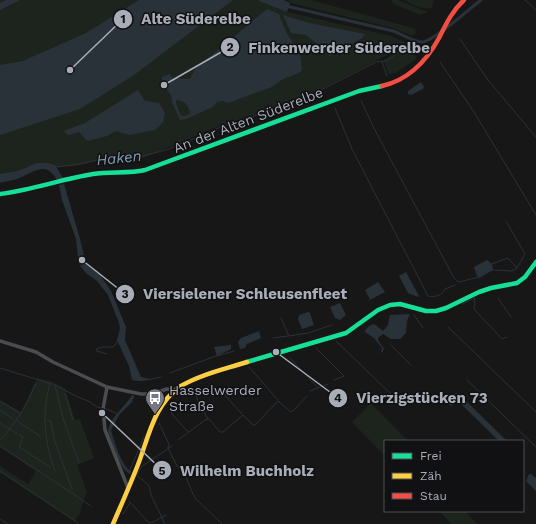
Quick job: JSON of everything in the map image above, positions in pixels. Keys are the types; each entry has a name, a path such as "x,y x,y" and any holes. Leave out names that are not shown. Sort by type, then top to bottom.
{"main road":[{"name":"An der Alten Süderelbe","path":"0,194 97,173 126,173 145,170 355,92 390,84 418,68 426,59 435,47 451,14 464,0"},
{"path":"113,524 158,412 165,401 178,389 203,376 346,333 355,328 365,318 390,305 403,304 422,311 441,310 471,295 518,283 527,275 536,262"}],"street":[{"path":"0,340 36,352 53,362 107,387 141,394 151,394 167,389 174,392"},
{"path":"107,387 103,408 106,430 128,488"}],"shaded area":[{"path":"0,0 266,0 288,12 391,36 407,43 389,54 311,94 277,108 219,126 143,158 120,161 100,160 75,166 53,167 0,177"},
{"path":"6,0 20,0 0,10 0,3"},
{"path":"139,0 233,0 134,75 80,109 0,135 0,65 23,61 86,33"},
{"path":"257,0 284,0 290,3 287,12"},
{"path":"287,0 311,0 413,28 415,29 416,33 413,36 393,28 291,3"},
{"path":"391,0 398,0 428,12 420,15 396,5"},
{"path":"404,0 434,0 432,8 425,8"},
{"path":"267,9 279,14 286,32 300,54 302,70 299,73 281,80 272,87 228,103 223,101 217,102 213,107 186,119 180,120 170,94 163,84 162,77 170,74 172,78 190,79 195,69","holes":["176,100 179,100 188,106 190,114 181,116 176,104"]},
{"path":"283,15 309,23 365,34 362,38 330,56 324,48 306,35 291,33"},
{"path":"413,41 418,43 414,50 415,60 395,73 388,74 384,60"},
{"path":"421,82 424,87 423,89 411,95 408,94 408,91"},
{"path":"138,90 145,101 159,103 165,113 163,122 155,130 129,135 116,131 107,136 87,141 79,132 68,135 64,131 85,123"},
{"path":"37,163 48,163 55,165 63,178 57,180 49,170 40,169 17,179 0,183 0,174 18,171"},
{"path":"64,184 87,265 100,275 111,291 126,327 125,340 141,377 150,379 141,381 132,380 129,366 117,340 120,328 108,295 97,281 86,273 81,267 76,239 62,200 59,185"},
{"path":"487,260 492,264 493,270 479,278 474,267"},
{"path":"406,272 419,296 418,297 408,293 399,276"},
{"path":"378,282 385,292 366,302 370,299 365,290"},
{"path":"340,303 346,315 340,320 335,318 330,307"},
{"path":"308,312 310,313 314,325 302,329 298,319 299,315"},
{"path":"410,314 407,321 406,333 400,339 391,339 383,334 378,338 384,349 382,353 382,348 374,338 365,332 368,327 374,324 383,331 388,325 390,315"},
{"path":"259,331 261,338 247,344 245,348 240,349 238,342 241,338"},
{"path":"231,345 231,349 217,356 214,347"},
{"path":"37,378 50,381 65,388 75,420 80,419 94,458 77,465 87,491 79,515 74,521 1,473 0,474 0,466 28,484 36,471 0,447 0,400 21,412"},
{"path":"457,393 459,394 506,440 498,440 457,400 451,406 447,402 447,399 451,395"},
{"path":"132,395 134,396 133,401 119,415 111,430 116,447 124,464 131,471 130,474 122,467 108,432 109,427 115,417"},
{"path":"371,403 407,440 384,440 384,455 352,422"},
{"path":"529,474 536,478 536,491 526,481"},
{"path":"440,512 466,512 477,524 451,524"}],"waterway":[{"path":"286,6 393,31 422,42 427,41 443,31 481,0"},
{"path":"525,0 536,10"},
{"path":"460,39 488,80 536,137"},
{"name":"Haken","path":"311,95 376,62 386,61 415,41"},
{"path":"382,62 387,76"},
{"path":"440,62 474,112 536,215"},
{"name":"Haken","path":"186,142 223,126 283,107 307,97"},
{"path":"361,101 454,278 459,282 479,277"},
{"path":"335,108 352,149 428,296 438,296 445,289 455,285"},
{"name":"Haken","path":"56,167 81,164 101,159 143,156 169,149 184,142"},
{"path":"492,264 508,258 517,268 525,254 506,221"},
{"path":"492,270 512,271 517,268"},
{"path":"462,304 475,298 474,309 502,339 507,337"},
{"path":"498,298 511,317"},
{"path":"414,315 423,328"},
{"path":"281,318 289,336 308,333 332,325"},
{"path":"448,327 536,412"},
{"path":"273,338 288,336"},
{"path":"107,354 97,351 96,349 102,347 113,347 118,340"},
{"path":"336,341 396,399"},
{"path":"391,345 411,365"},
{"path":"316,348 344,376 334,380"},
{"path":"170,373 234,351"},
{"path":"290,358 318,388"},
{"path":"249,367 278,400"},
{"path":"0,368 55,385 101,408"},
{"path":"148,380 161,377"},
{"path":"467,380 536,447"},
{"path":"0,440 21,413 36,383"},
{"path":"50,384 47,395 45,428 55,471"},
{"path":"310,391 328,384"},
{"path":"55,385 63,418 79,463"},
{"path":"220,390 242,414"},
{"path":"195,393 199,404 208,419"},
{"path":"65,394 73,420"},
{"path":"178,440 205,420 209,419 220,432 223,432 243,415 253,425 255,425 278,401 291,412 307,396"},
{"path":"0,401 20,413"},
{"path":"169,404 172,414 188,432"},
{"path":"104,408 118,414"},
{"path":"0,410 13,419"},
{"path":"17,421 41,437"},
{"path":"47,421 51,421 54,439 72,489"},
{"path":"0,423 23,437 19,447 50,467"},
{"path":"159,423 169,444 168,448 176,464 185,475 196,499 222,524"},
{"path":"130,470 144,437"},
{"path":"0,446 91,506"},
{"path":"137,475 142,466 172,446"},
{"path":"0,471 78,523"},
{"path":"135,475 149,486 151,495 165,524"},
{"path":"129,501 148,522 151,523 166,515"},
{"path":"123,514 130,503"},
{"path":"0,519 8,524"}],"traffic: fast":[{"path":"0,194 93,174 145,170 359,91 382,86"},
{"path":"247,362 346,333 378,310 390,305 400,304 426,311 436,311 446,308 479,292 517,283 525,277 536,262"}],"traffic: slow":[{"path":"113,524 136,470 154,420 165,401 172,393 189,382 205,375 247,362"}],"traffic: jam":[{"path":"382,86 408,75 422,62 434,47 453,13 464,0"}],"place":[{"name":"Alte Süderelbe","path":"70,70"},
{"name":"Finkenwerder Süderelbe","path":"164,85"},
{"name":"Viersielener Schleusenfleet","path":"82,260"},
{"name":"Vierzigstücken 73","path":"276,352"},
{"name":"Wilhelm Buchholz","path":"102,413"},
{"name":"Hasselwerder Straße","path":"155,415"}]}
